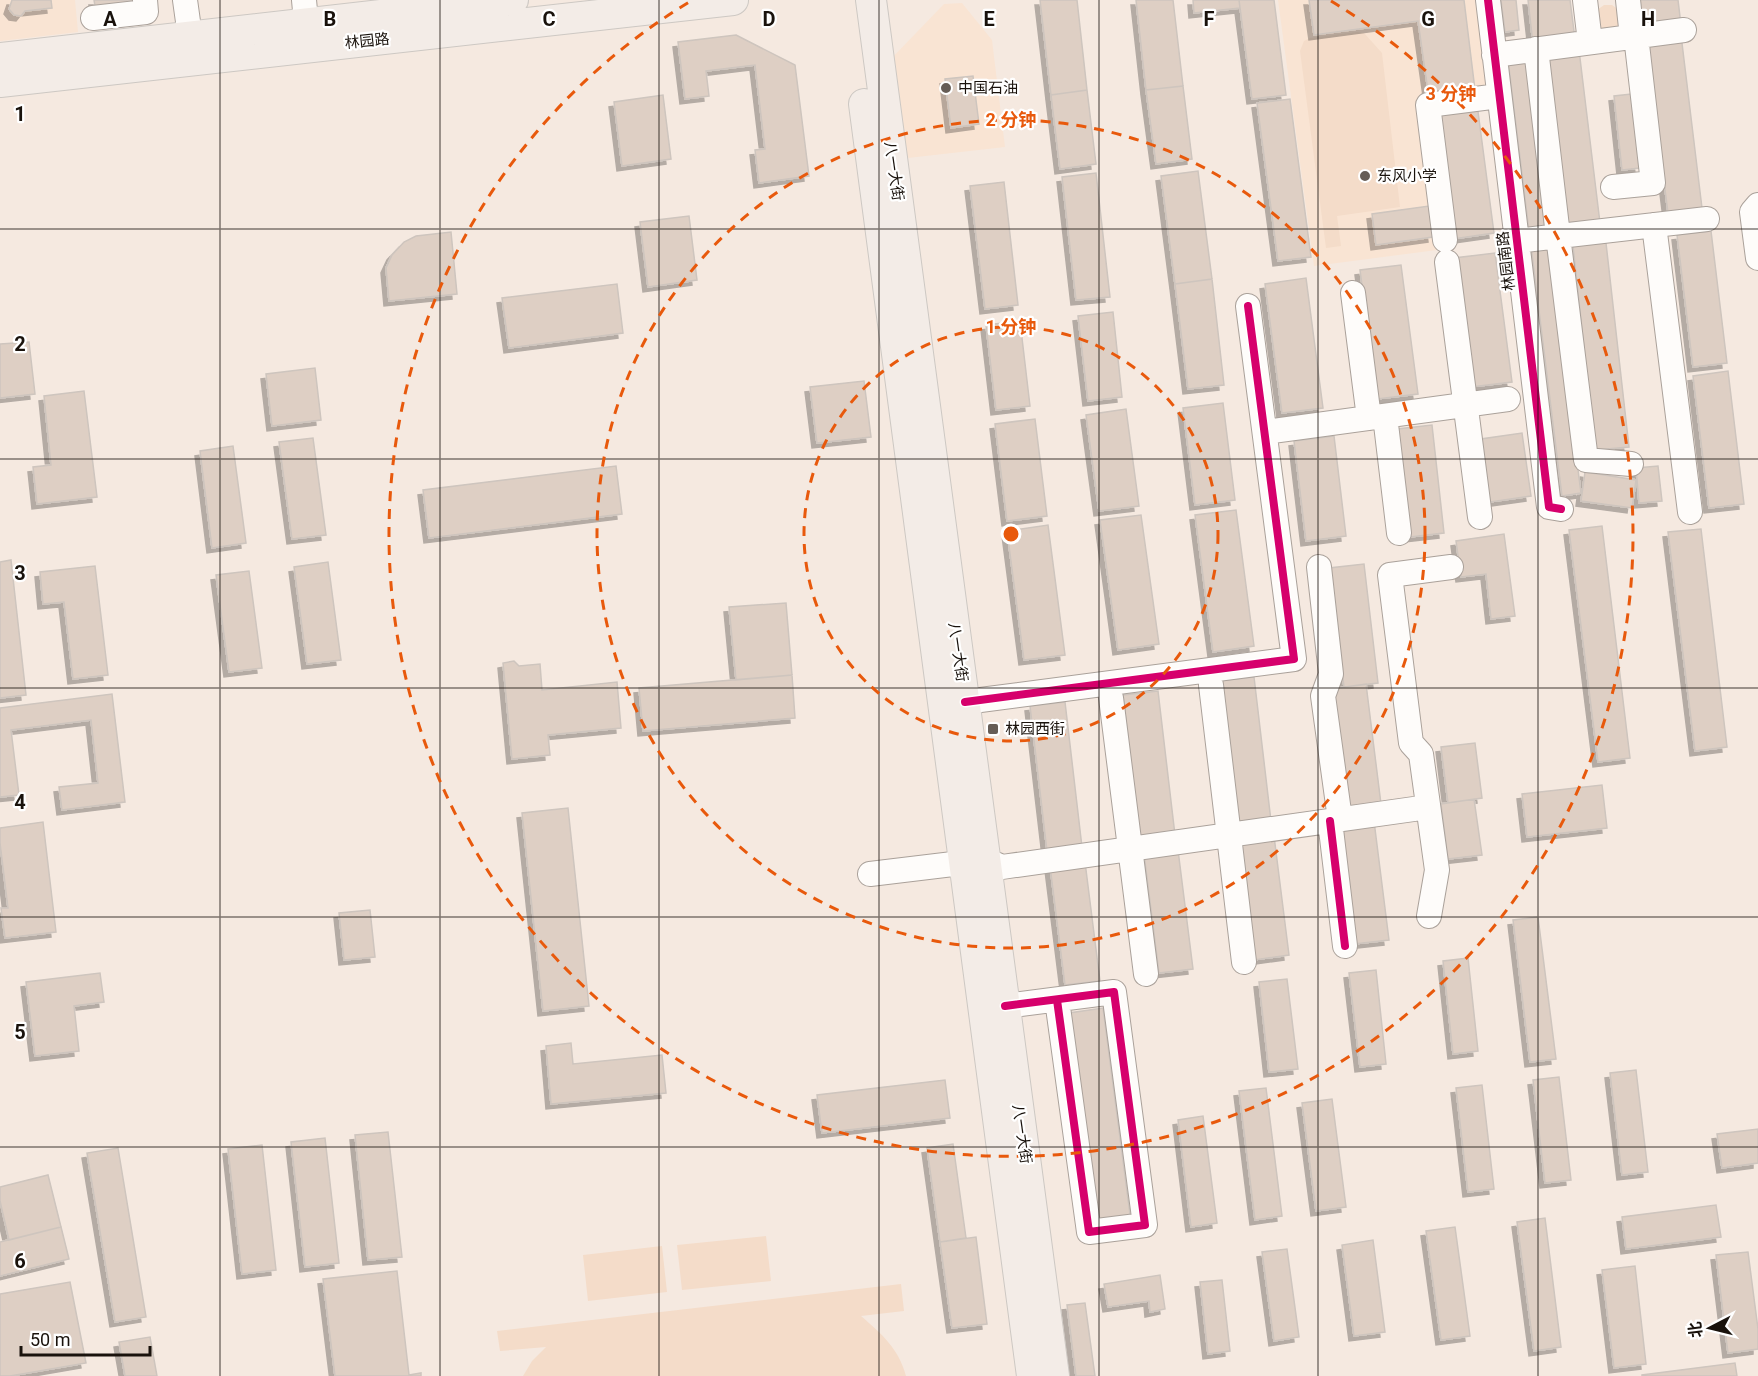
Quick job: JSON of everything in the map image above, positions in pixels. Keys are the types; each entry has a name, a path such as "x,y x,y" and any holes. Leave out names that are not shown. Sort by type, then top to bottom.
{"main road":[{"name":"林园路","path":"0,58 94,22 190,36 513,0"},
{"name":"林园路","path":"0,82 306,23 733,0"},
{"name":"八一大街","path":"850,0 975,861 1032,1376"},
{"name":"八一大街","path":"871,0 964,696 975,861 1005,1006 1054,1376"}],"street":[{"path":"94,22 146,12 145,0"},
{"path":"185,0 190,36"},
{"name":"林园南路","path":"1488,0 1549,507 1561,509"},
{"path":"1585,0 1590,42"},
{"path":"1613,187 1653,183 1628,0"},
{"path":"1494,54 1684,30"},
{"path":"1536,49 1586,460 1631,464"},
{"path":"1480,517 1428,105 1499,96"},
{"path":"1758,205 1752,212 1758,258"},
{"path":"1517,241 1558,232 1707,219"},
{"path":"1654,225 1690,512"},
{"path":"1353,293 1399,532"},
{"path":"964,696 1294,659 1248,306"},
{"path":"1265,432 1508,399"},
{"path":"1319,567 1331,674 1323,696 1345,946"},
{"path":"1429,916 1437,870 1421,754 1411,743 1390,575 1451,567"},
{"path":"964,696 1202,659"},
{"path":"1211,686 1244,962"},
{"path":"1111,698 1146,974"},
{"path":"870,874 975,861 1002,867 1428,807"},
{"path":"1005,1006 1114,992 1145,1225 1089,1232 1057,1000"}],"shaded area":[{"path":"0,0 75,0 78,32 0,41"},
{"name":"东风小学","path":"1278,0 1475,0 1488,92 1418,102 1437,250 1314,266"},
{"path":"962,3 992,40 1005,147 899,159 888,62 944,4"},
{"path":"1604,5 1612,5 1619,10 1620,23 1617,27 1600,29 1597,10"},
{"path":"1364,33 1382,53 1400,207 1337,216 1341,246 1326,248 1300,51 1304,41 1310,38"},
{"path":"766,1236 771,1281 682,1290 677,1245"},
{"path":"662,1246 667,1292 588,1301 583,1255"},
{"path":"901,1284 904,1311 861,1316 883,1336 894,1350 906,1376 523,1376 532,1361 546,1347 500,1351 497,1331"}],"building":[{"path":"12,0 51,0 52,8 25,11 21,16 14,15 9,9"},
{"path":"94,0 138,0 139,7 96,12"},
{"path":"1040,0 1077,0 1087,90 1051,95"},
{"path":"1136,0 1173,0 1183,86 1146,90"},
{"path":"1193,0 1239,0 1240,8 1194,13"},
{"path":"1239,0 1274,0 1286,95 1252,99"},
{"path":"1309,0 1464,0 1475,90 1429,98 1418,21 1314,35"},
{"path":"1501,0 1516,0 1519,30 1505,32"},
{"path":"1528,0 1570,0 1575,39 1533,44"},
{"path":"1635,0 1678,0 1681,25 1639,30"},
{"path":"736,35 795,65 809,176 759,183 755,150 765,149 755,65 706,71 709,96 685,99 678,42"},
{"path":"1681,35 1702,208 1668,213 1646,39"},
{"path":"1579,50 1600,223 1566,228 1545,54"},
{"path":"1526,59 1547,229 1529,231 1508,60"},
{"path":"973,76 979,124 951,128 945,79"},
{"path":"1183,86 1192,159 1156,164 1146,90"},
{"path":"1087,90 1096,164 1060,169 1051,95"},
{"path":"1631,94 1640,168 1622,170 1614,96"},
{"path":"663,95 671,159 622,166 614,102"},
{"path":"1290,99 1311,257 1278,261 1257,103"},
{"path":"1477,104 1494,233 1453,239 1436,109"},
{"path":"1198,171 1212,279 1175,284 1161,176"},
{"path":"1096,173 1110,297 1076,300 1062,177"},
{"path":"1004,182 1018,305 985,309 970,186"},
{"path":"1429,206 1433,237 1376,245 1372,214"},
{"path":"689,216 697,280 648,287 640,222"},
{"path":"1711,231 1727,363 1693,367 1677,235"},
{"path":"451,232 457,294 389,301 386,268 392,255 404,242 416,236"},
{"path":"1606,243 1629,447 1595,450 1573,246"},
{"path":"1549,244 1581,493 1562,496 1531,246"},
{"path":"1495,253 1512,382 1471,387 1454,258"},
{"path":"1401,265 1418,394 1377,399 1360,270"},
{"path":"1306,278 1323,408 1282,413 1265,284"},
{"path":"1212,279 1224,385 1188,389 1175,284"},
{"path":"617,284 623,333 509,348 502,298"},
{"path":"1113,312 1122,397 1088,401 1078,316"},
{"path":"1020,321 1030,406 996,410 986,325"},
{"path":"29,342 35,394 0,398 0,344"},
{"path":"315,368 321,420 272,426 266,374"},
{"path":"1728,371 1744,504 1709,508 1693,376"},
{"path":"864,381 871,437 817,443 810,387"},
{"path":"84,391 97,497 37,504 33,467 51,465 44,396"},
{"path":"1223,403 1235,500 1195,505 1183,408"},
{"path":"1126,409 1139,506 1099,511 1086,415"},
{"path":"1035,419 1047,516 1007,521 995,424"},
{"path":"1432,425 1444,533 1410,537 1397,429"},
{"path":"1522,433 1531,496 1490,502 1481,439"},
{"path":"1334,436 1346,536 1306,541 1294,441"},
{"path":"313,438 326,535 292,539 279,442"},
{"path":"233,446 246,543 212,548 200,451"},
{"path":"616,466 622,514 429,538 423,490"},
{"path":"1658,466 1662,501 1639,503 1636,468"},
{"path":"1585,472 1636,480 1632,508 1581,501"},
{"path":"1236,510 1254,646 1213,652 1195,515"},
{"path":"1141,515 1159,644 1118,650 1100,520"},
{"path":"1048,525 1065,655 1024,660 1007,531"},
{"path":"1602,526 1630,758 1598,762 1569,530"},
{"path":"1701,529 1727,747 1695,751 1668,532"},
{"path":"1504,534 1515,616 1491,619 1486,574 1461,577 1456,541"},
{"path":"11,560 26,695 0,698 0,562"},
{"path":"328,562 341,660 307,664 294,567"},
{"path":"1364,564 1378,683 1344,687 1329,568"},
{"path":"95,566 108,675 73,679 64,602 43,604 40,572"},
{"path":"249,571 262,668 229,672 216,575"},
{"path":"786,603 792,675 736,680 729,607"},
{"path":"514,661 519,666 540,664 542,690 617,682 621,728 548,735 550,755 512,759 503,663"},
{"path":"792,675 795,718 643,731 639,688"},
{"path":"1254,677 1271,821 1236,825 1219,681"},
{"path":"1366,684 1381,804 1346,808 1331,689"},
{"path":"1158,691 1175,835 1140,839 1123,695"},
{"path":"112,694 125,802 62,810 59,787 98,783 91,720 11,730 19,795 0,797 0,708"},
{"path":"1065,702 1082,847 1047,851 1030,706"},
{"path":"1475,743 1482,798 1448,803 1441,747"},
{"path":"1602,785 1607,828 1527,837 1522,794"},
{"path":"1474,799 1482,855 1448,859 1441,804"},
{"path":"568,808 589,1006 543,1011 522,813"},
{"path":"1374,821 1389,940 1354,944 1339,825"},
{"path":"43,822 56,932 5,938 1,908 8,908 0,828"},
{"path":"1274,836 1289,955 1254,960 1240,840"},
{"path":"1178,850 1193,969 1159,973 1144,854"},
{"path":"1085,862 1100,981 1065,985 1050,866"},
{"path":"370,910 375,957 344,960 339,913"},
{"path":"1538,917 1556,1059 1530,1062 1513,920"},
{"path":"1468,958 1478,1051 1453,1054 1443,961"},
{"path":"1376,970 1386,1064 1360,1067 1349,973"},
{"path":"100,973 104,1002 74,1006 79,1051 35,1056 26,982"},
{"path":"1287,979 1298,1069 1269,1072 1259,982"},
{"path":"1103,1008 1131,1222 1097,1226 1069,1013"},
{"path":"571,1043 573,1064 662,1055 666,1093 551,1104 546,1046"},
{"path":"1636,1070 1648,1172 1622,1175 1610,1073"},
{"path":"1559,1077 1571,1180 1545,1183 1533,1080"},
{"path":"945,1080 950,1118 822,1133 817,1095"},
{"path":"1482,1085 1494,1189 1468,1192 1456,1088"},
{"path":"1266,1088 1282,1216 1255,1220 1239,1091"},
{"path":"1332,1099 1346,1207 1316,1211 1302,1103"},
{"path":"1203,1116 1217,1223 1191,1227 1178,1120"},
{"path":"1758,1129 1758,1163 1722,1168 1717,1134"},
{"path":"388,1132 402,1257 368,1260 355,1135"},
{"path":"325,1138 339,1263 305,1267 291,1142"},
{"path":"953,1144 966,1238 940,1242 927,1148"},
{"path":"262,1145 276,1270 242,1274 228,1149"},
{"path":"118,1148 146,1317 115,1322 87,1153"},
{"path":"48,1175 61,1227 9,1240 0,1201 0,1187"},
{"path":"1716,1205 1721,1237 1626,1249 1622,1217"},
{"path":"1545,1218 1561,1347 1534,1351 1517,1222"},
{"path":"61,1227 69,1259 0,1276 0,1242"},
{"path":"1455,1227 1470,1336 1441,1340 1426,1231"},
{"path":"976,1237 987,1324 952,1328 940,1242"},
{"path":"1373,1240 1385,1332 1354,1336 1342,1245"},
{"path":"1287,1249 1299,1337 1274,1341 1262,1252"},
{"path":"1748,1252 1758,1329 1758,1349 1728,1353 1716,1255"},
{"path":"1635,1266 1646,1364 1614,1368 1602,1270"},
{"path":"397,1271 409,1375 421,1373 421,1376 335,1376 323,1279"},
{"path":"1160,1275 1165,1309 1150,1312 1149,1301 1108,1307 1104,1284"},
{"path":"1222,1280 1230,1351 1208,1354 1200,1282"},
{"path":"70,1282 86,1363 0,1376 0,1294"},
{"path":"1085,1303 1095,1376 1076,1376 1067,1305"},
{"path":"150,1337 157,1376 125,1376 119,1342"},
{"path":"1735,1363 1737,1376 1642,1376 1642,1375"}],"cycle path":[{"path":"1488,0 1549,507 1561,509"},
{"path":"965,702 1294,659 1248,306"},
{"path":"1330,821 1345,946"},
{"path":"1005,1006 1114,992 1145,1225 1089,1232 1057,1000"}],"place":[{"name":"中国石油","path":"946,88"},
{"name":"东风小学","path":"1365,176"},
{"name":"林园西街","path":"993,729"}]}
